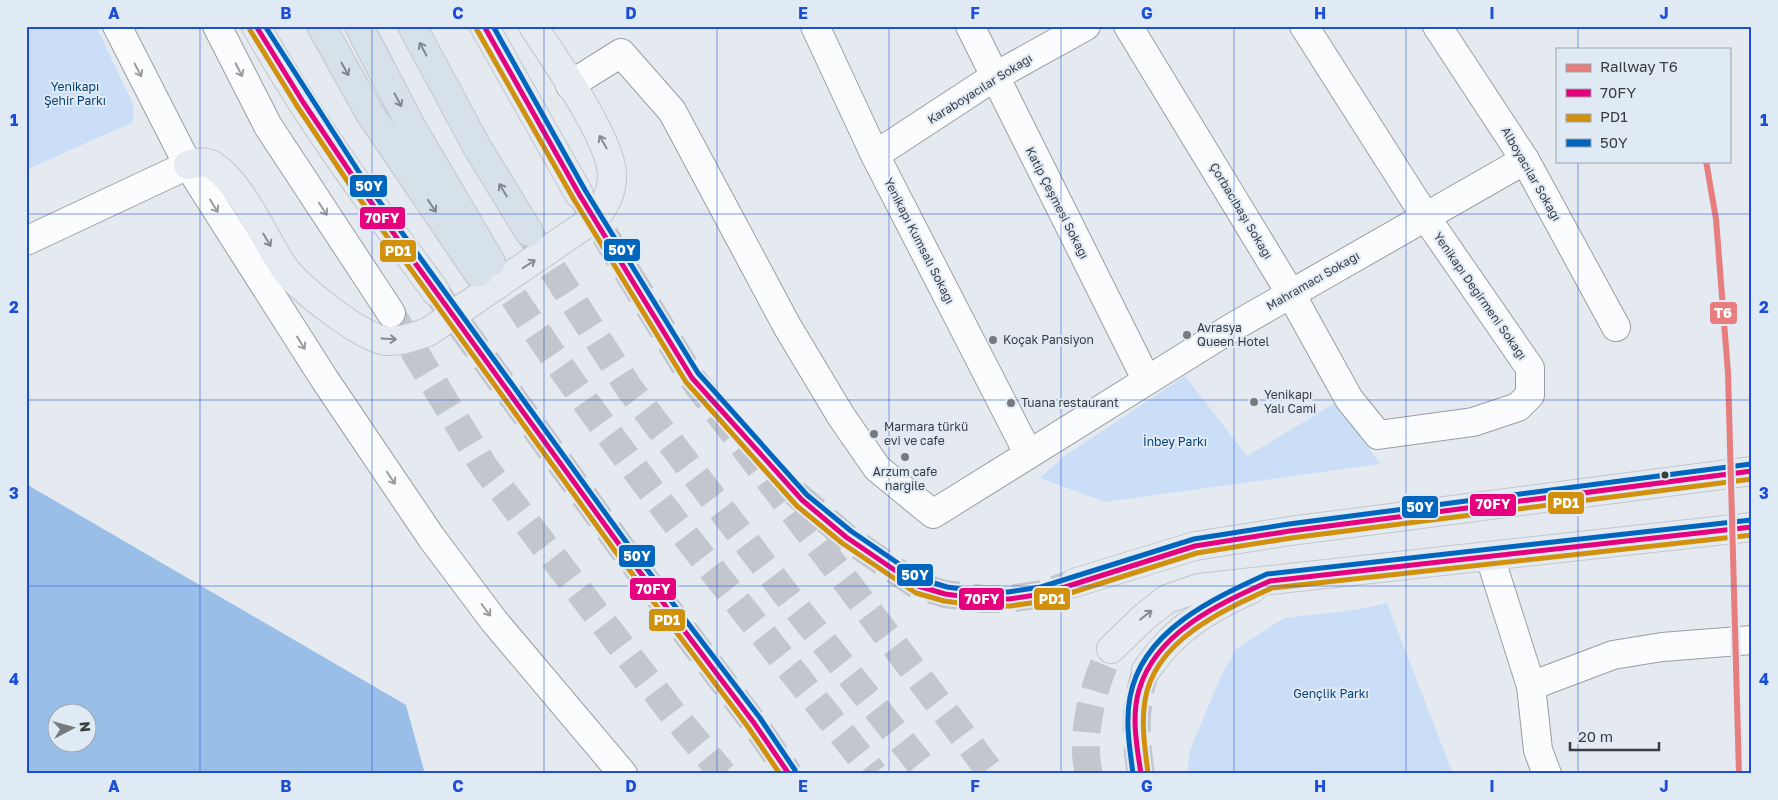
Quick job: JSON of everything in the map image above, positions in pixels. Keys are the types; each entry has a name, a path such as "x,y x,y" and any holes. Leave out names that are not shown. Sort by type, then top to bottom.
{"highway":[{"path":"321,26 369,112 484,268 359,26"},
{"path":"412,26 477,147 529,232"}],"main road":[{"path":"256,26 298,95 355,180 436,292"},
{"path":"484,26 579,194"},
{"path":"188,164 205,162 213,165 235,187 284,268 314,297 354,327 386,341 408,338 428,332 595,218 603,209 611,190 612,173 607,149 533,26"},
{"path":"1074,584 1195,546 1290,531 1752,471"},
{"path":"1111,649 1135,624 1167,599 1199,588 1752,527"},
{"path":"1146,670 1168,643 1193,622 1229,599 1270,581"}],"street":[{"path":"117,26 188,164 325,380 431,537 494,621 623,774"},
{"path":"217,26 268,126 391,313"},
{"name":"Yenikapı Kumsalı Sokağı","path":"815,26 875,155 1028,454"},
{"name":"Katip Çeşmesi Sokağı","path":"970,26 1146,379"},
{"name":"Karaboyacılar Sokağı","path":"875,155 994,77 1086,26"},
{"name":"Çorbacıbaşı Sokağı","path":"1128,26 1291,294 1349,399"},
{"name":"Yenikapı Değirmeni Sokağı","path":"1304,26 1425,216 1530,368 1530,395 1518,407 1473,422 1378,436 1349,399"},
{"name":"Alboyacılar Sokağı","path":"1437,26 1525,160 1616,327"},
{"name":"Mahramacı Sokağı","path":"570,85 621,53 672,111 787,326 841,416 877,468 933,514 1146,379 1425,216 1525,160"},
{"path":"26,241 188,164"},
{"path":"1490,557 1531,686 1538,750 1547,774"},
{"path":"1531,686 1613,655 1662,647 1752,640"}],"green space":[{"name":"Yenikapı Şehir Parkı","path":"26,26 96,26 133,104 133,122 26,170"},
{"name":"İnbey Parkı","path":"1185,376 1247,456 1340,400 1359,435 1380,464 1105,502 1040,478 1063,457"},
{"name":"Gençlik Parkı","path":"1387,603 1453,774 1187,774 1190,750 1221,676 1236,649 1284,618 1355,610"}],"water":[{"path":"26,484 406,705 425,774 26,774"}],"tunnel":[{"path":"583,199 692,378 992,774"},
{"path":"530,234 629,388 795,606 928,774"},
{"path":"491,262 535,329 627,459 874,774"},
{"path":"436,292 621,547 754,723 789,774"},
{"path":"391,313 485,468 673,714 723,774"},
{"path":"795,493 846,537 918,586 945,594 983,599 1009,599 1043,594 1074,583"},
{"path":"1089,774 1086,759 1087,726 1094,693 1111,649"},
{"path":"1141,774 1137,721 1139,696 1146,670"}],"rail line":[{"name":"T6","path":"1706,162 1716,219 1728,373 1739,774"}],"transit line":[{"name":"70FY","path":"256,26 303,102 360,187 621,547 754,723 789,774"},
{"name":"50Y","path":"265,26 366,183 627,543 760,718 795,770"},
{"name":"70FY","path":"484,26 579,194 692,378 802,500 846,537 918,586 945,594 983,599 1009,599 1043,594 1195,546 1290,531 1752,471"},
{"name":"50Y","path":"493,26 585,190 698,373 807,495 851,531 921,579 947,587 983,592 1008,592 1041,587 1194,539 1289,524 1751,464"},
{"name":"PD1","path":"250,30 297,106 354,191 615,551 748,727 780,774"},
{"name":"PD1","path":"477,30 573,198 686,382 797,506 842,543 916,593 944,601 982,606 1010,606 1045,601 1197,553 1291,538 1752,479"},
{"name":"50Y","path":"1133,774 1128,736 1130,697 1137,674 1149,653 1182,620 1224,594 1267,574 1751,520"},
{"name":"70FY","path":"1141,774 1135,711 1139,690 1147,670 1159,652 1174,636 1192,622 1230,600 1270,581 1752,527"},
{"name":"PD1","path":"1148,773 1143,718 1145,700 1151,679 1162,660 1177,644 1213,617 1272,588 1752,535"}],"place":[{"name":"Avrasya Queen Hotel","path":"1187,335"},
{"name":"Koçak Pansiyon","path":"993,340"},
{"name":"Yenikapı Yalı Cami","path":"1254,402"},
{"name":"Tuana restaurant","path":"1011,403"},
{"name":"Marmara türkü evi ve cafe","path":"874,434"},
{"name":"Arzum cafe nargile","path":"905,457"}]}
